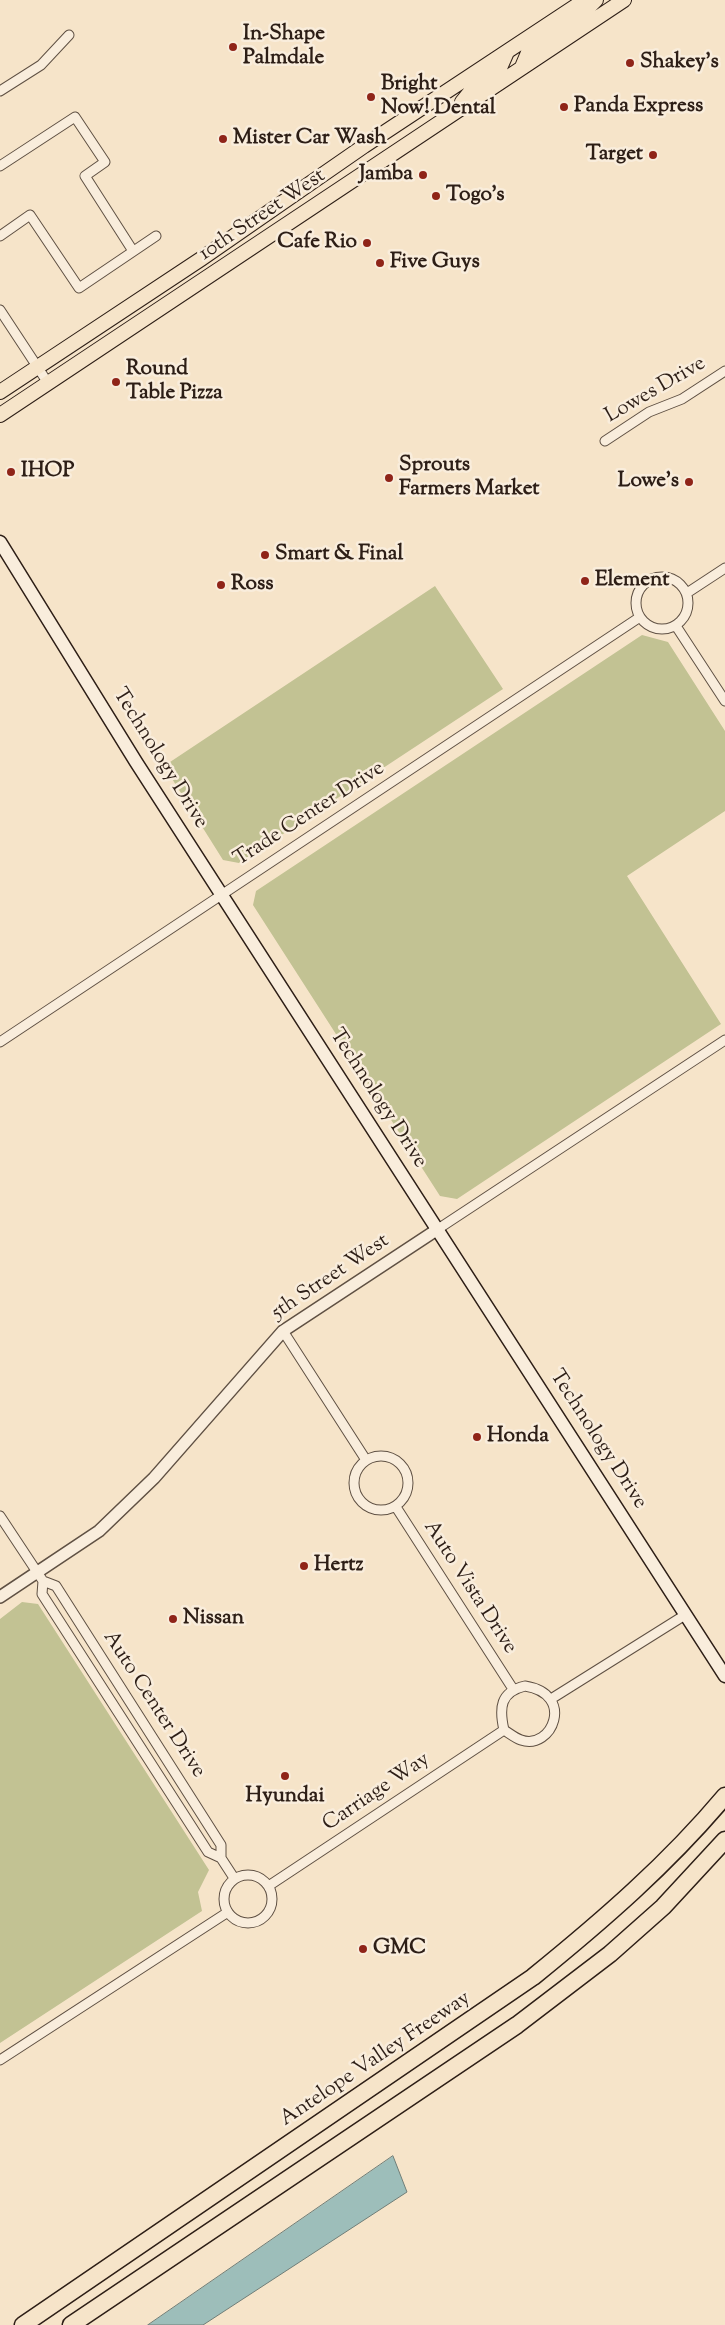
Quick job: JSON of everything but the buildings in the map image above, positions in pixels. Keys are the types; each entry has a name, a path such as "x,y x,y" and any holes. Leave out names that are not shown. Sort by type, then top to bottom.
{"highway":[{"name":"Antelope Valley Freeway","path":"23,2325 533,1977 610,1914 666,1861 725,1796"},
{"path":"71,2325 517,2026 610,1954 650,1918 725,1840"}],"main road":[{"name":"10th Street West","path":"0,392 585,0"},
{"path":"522,67 530,48 586,11 596,0"},
{"name":"10th Street West","path":"0,415 624,0"},
{"path":"454,112 475,86 500,68 507,51"},
{"name":"Technology Drive","path":"0,542 136,762 725,1676"}],"street":[{"path":"1,88 41,65 69,35"},
{"path":"0,166 75,117 105,162 85,176 133,251"},
{"path":"1,234 30,215 79,288 156,236"},
{"path":"0,310 48,383"},
{"name":"Lowes Drive","path":"605,441 649,412 682,399 725,371"},
{"path":"687,593 725,568"},
{"path":"667,577 676,580 687,593 689,602 687,612 676,626 663,630 654,628 640,617 636,600 638,591 651,578 667,577"},
{"name":"Trade Center Drive","path":"0,1042 640,617"},
{"path":"676,626 725,701"},
{"name":"5th Street West","path":"0,1597 40,1577 99,1532 154,1478 282,1331 725,1040"},
{"path":"282,1331 366,1460"},
{"name":"Auto Vista Drive","path":"376,1456 387,1456 396,1460 404,1468 409,1478 408,1489 396,1506 388,1510 375,1510 367,1508 358,1498 353,1486 357,1469 366,1460 376,1456"},
{"name":"Auto Vista Drive","path":"396,1506 513,1689"},
{"name":"Auto Center Drive","path":"0,1516 40,1577 42,1594 208,1852 221,1858 234,1878"},
{"name":"Auto Center Drive","path":"40,1577 56,1586 129,1699 221,1845 221,1858"},
{"path":"551,1699 685,1615"},
{"path":"524,1686 538,1688 551,1699 555,1713 553,1725 543,1737 533,1741 522,1741 504,1730 501,1707 505,1697 513,1689 524,1686"},
{"name":"Carriage Way","path":"270,1885 504,1730"},
{"path":"242,1875 255,1875 270,1885 272,1904 265,1917 256,1922 244,1923 234,1918 228,1912 223,1901 225,1891 234,1878 242,1875"},
{"path":"0,2060 228,1912"}],"green space":[{"path":"435,586 503,689 239,863 223,860 164,766"},
{"path":"642,635 668,642 725,731 725,811 627,876 721,1024 457,1199 440,1196 253,905 256,891"},
{"path":"22,1602 38,1604 209,1870 198,1892 202,1911 0,2043 0,1619"}],"water":[{"path":"393,2156 407,2192 203,2325 148,2325"}],"place":[{"name":"In-Shape Palmdale","path":"233,47"},
{"name":"Shakey's","path":"630,63"},
{"name":"Bright Now! Dental","path":"371,97"},
{"name":"Panda Express","path":"564,107"},
{"name":"Mister Car Wash","path":"223,139"},
{"name":"Target","path":"653,155"},
{"name":"Jamba","path":"423,175"},
{"name":"Togo's","path":"436,196"},
{"name":"Cafe Rio","path":"367,243"},
{"name":"Five Guys","path":"380,263"},
{"name":"Round Table Pizza","path":"116,382"},
{"name":"IHOP","path":"11,472"},
{"name":"Sprouts Farmers Market","path":"389,478"},
{"name":"Lowe's","path":"689,482"},
{"name":"Smart & Final","path":"265,555"},
{"name":"Element","path":"585,581"},
{"name":"Ross","path":"221,585"},
{"name":"Honda","path":"477,1437"},
{"name":"Hertz","path":"304,1566"},
{"name":"Nissan","path":"173,1619"},
{"name":"Hyundai","path":"285,1776"},
{"name":"GMC","path":"363,1949"}]}
